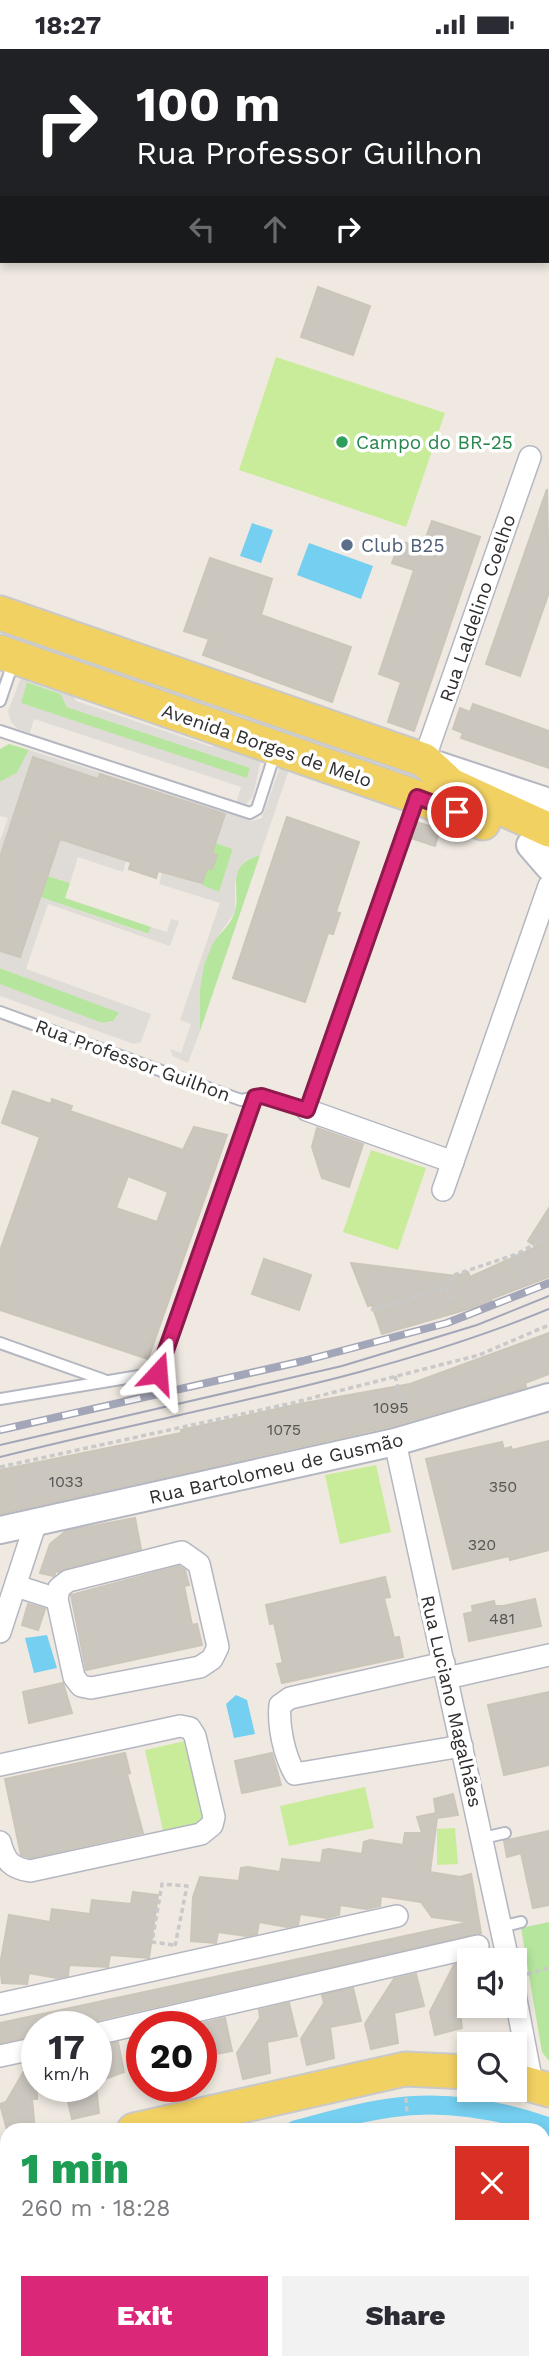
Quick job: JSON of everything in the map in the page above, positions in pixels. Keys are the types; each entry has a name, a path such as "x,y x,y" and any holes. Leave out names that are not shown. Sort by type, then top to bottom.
{"main road":[{"name":"Avenida Borges de Melo","path":"14,617 424,760 451,785 544,849"},
{"name":"Avenida Borges de Melo","path":"7,655 417,797 544,849"},
{"path":"55,671 121,681 134,675 138,661"},
{"path":"157,707 152,696 164,687 231,693"},
{"path":"165,2123 405,2069 457,2071"}],"street":[{"name":"Rua Laldelino Coelho","path":"424,760 530,457"},
{"path":"7,655 14,617"},
{"name":"Avenida Borges de Melo","path":"424,760 549,802"},
{"path":"443,1189 549,886"},
{"path":"307,1110 453,1161"},
{"name":"Rua Bartolomeu de Gusmão","path":"0,1531 403,1439 549,1397"},
{"name":"Rua Luciano Magalhães","path":"403,1439 445,1671 483,1838 511,1925 510,1948"},
{"path":"0,1632 36,1522"},
{"path":"182,1552 199,1565 218,1647 212,1660 200,1667 91,1688 81,1686 74,1677 57,1599 59,1588 68,1581 182,1552"},
{"path":"16,1585 57,1599"},
{"path":"462,1746 295,1774 290,1765 279,1718 280,1705 290,1698 549,1655"},
{"path":"0,1765 180,1725 190,1728 195,1736 214,1817 212,1825 201,1834 30,1871 15,1869 9,1864 0,1842"},
{"path":"0,2004 397,1916"},
{"path":"112,2030 478,1946"},
{"path":"524,2018 532,2084"},
{"path":"0,2056 21,2051"}],"lane":[{"path":"0,701 7,655"},
{"path":"0,731 250,813 257,809 277,748"},
{"path":"307,1110 417,797"},
{"name":"Rua Professor Guilhon","path":"0,1012 241,1100 262,1096 307,1110"},
{"path":"0,1399 158,1373 255,1097"},
{"path":"0,1343 107,1381"},
{"path":"483,1838 505,1833"}],"path":[{"path":"371,1310 446,1288 454,1275 517,1254 549,1236"},
{"path":"517,1254 528,1282"},
{"path":"446,1288 452,1301"},
{"path":"0,1467 288,1404 479,1355 549,1325"},
{"path":"395,1376 403,1439"},
{"path":"162,1884 187,1886 175,1945 152,1942 162,1884"},
{"path":"527,1979 549,1968"},
{"path":"406,2098 407,2114"}],"green space":[{"name":"Campo do BR-25","path":"276,357 445,413 406,527 239,470"},
{"path":"27,682 61,694 67,707 251,768 247,779 20,703"},
{"path":"9,744 29,750 17,773 0,782 0,749"},
{"path":"216,843 233,849 219,893 201,886 207,868 212,869 216,855 212,853"},
{"path":"260,855 200,1031 198,1000 207,953 234,914 237,872 241,865"},
{"path":"48,876 70,883 65,898 151,927 149,934 40,897"},
{"path":"0,968 120,1012 113,1021 102,1023 0,987"},
{"path":"371,1150 426,1168 398,1250 343,1232"},
{"path":"376,1465 391,1532 340,1544 325,1475"},
{"path":"185,1741 204,1826 164,1835 145,1750"},
{"path":"365,1787 374,1828 289,1846 280,1806"},
{"path":"455,1828 458,1864 437,1865 437,1829"},
{"path":"549,1922 549,2061 542,2052 527,1963 527,1948 524,1948 521,1928"}],"shaded area":[{"path":"26,676 70,690 76,701 212,747 220,742 261,759 253,796 246,804 236,803 241,787 34,719 30,733 18,729 11,722 8,711 20,680","holes":["27,682 61,694 67,707 250,768 247,778 21,703"]},
{"path":"29,750 216,809 215,811 100,774 80,845 126,861 123,872 78,857 70,883 48,876 78,790 0,857 0,841 8,818 0,816 0,782 17,773"},
{"path":"281,764 290,767 260,855 246,860 239,868 235,882 235,912 213,943 204,965 200,990 200,1031 188,1063 173,1056 170,1049 181,1053 191,1024 180,1020 220,903 159,884 162,873 175,877 177,874 219,892 233,849 216,843 226,812 252,821 262,818"},
{"path":"40,897 148,934 151,927 167,932 171,919 179,921 170,946 48,904 26,969 151,1014 141,1042 134,1044 0,996 0,984 102,1023 113,1021 120,1013 0,968 0,951 20,957"}],"water":[{"path":"252,523 273,530 261,563 240,556"},
{"path":"309,543 373,566 361,599 297,575"},
{"path":"47,1635 57,1668 34,1673 25,1638"},
{"path":"236,1695 247,1700 255,1734 234,1738 226,1704"}],"building":[{"path":"318,287 370,306 353,355 301,337"},
{"path":"547,489 549,592 520,676 486,664"},
{"path":"432,521 480,537 414,731 388,722 401,682 379,674 414,570 392,563 400,541 422,548"},
{"path":"210,558 272,579 261,615 351,647 332,702 203,655 209,639 184,631"},
{"path":"473,704 549,731 549,768 461,738 463,733 453,729 460,708 470,712"},
{"path":"33,757 98,779 100,774 225,814 212,853 217,855 212,869 207,868 202,883 158,871 156,878 129,869 131,862 60,839 20,957 0,951 0,857"},
{"path":"287,817 359,842 336,912 340,913 333,934 328,933 305,1002 233,978"},
{"path":"416,822 440,829 435,846 411,838"},
{"path":"13,1091 51,1104 52,1099 72,1106 70,1111 183,1150 194,1127 227,1135 148,1359 0,1310 0,1251 40,1137 2,1123","holes":["128,1176 168,1192 157,1222 116,1208"]},
{"path":"317,1128 363,1144 349,1187 322,1178 312,1147"},
{"path":"549,1208 549,1277 491,1299 492,1302 382,1334 372,1305 368,1306 351,1263 456,1276 468,1272 470,1277 536,1247 528,1241"},
{"path":"264,1259 311,1275 299,1310 252,1294"},
{"path":"549,1333 549,1374 525,1383 526,1387 520,1389 392,1426 0,1514 0,1470 181,1433 181,1430 299,1404 410,1384"},
{"path":"549,1441 549,1550 510,1560 509,1556 453,1569 426,1459 502,1442 504,1449 511,1447 512,1450"},
{"path":"135,1518 141,1549 58,1572 57,1569 54,1576 40,1573 50,1544 66,1531"},
{"path":"179,1566 185,1570 189,1585 184,1586 192,1625 197,1624 202,1645 86,1670 71,1595"},
{"path":"385,1577 390,1597 384,1598 394,1638 399,1637 403,1657 282,1683 277,1664 283,1663 274,1623 270,1624 266,1605"},
{"path":"535,1599 541,1626 469,1641 464,1614 473,1612 472,1606 494,1601 495,1606 503,1606"},
{"path":"28,1604 45,1609 38,1630 22,1625"},
{"path":"63,1683 72,1713 29,1723 23,1692"},
{"path":"549,1692 549,1765 504,1775 488,1705"},
{"path":"125,1753 130,1773 127,1774 143,1833 30,1858 21,1855 5,1779"},
{"path":"272,1753 281,1785 242,1793 235,1761"},
{"path":"453,1794 458,1815 437,1818 430,1872 460,1877 471,1874 481,1933 137,2011 126,2011 126,2014 112,2017 112,2011 56,2011 470,1922 432,1917 421,1902 381,1896 380,1906 366,1909 340,1905 339,1915 327,1918 300,1914 298,1925 287,1927 259,1922 257,1934 246,1936 218,1932 216,1943 191,1941 193,1897 200,1877 239,1881 241,1868 280,1872 282,1859 321,1863 323,1850 362,1854 364,1842 370,1840 403,1845 405,1833 422,1833 417,1817 436,1813 434,1799"},
{"path":"549,1831 549,1905 533,1908 521,1853 507,1857 504,1841"},
{"path":"133,1892 158,1895 149,1958 110,1955 108,1967 69,1965 68,1976 57,1978 29,1973 27,1984 2,1983 0,1965 9,1915 50,1922 52,1909 90,1914 92,1900 131,1904"},
{"path":"457,1964 457,2018 461,2018 462,2028 435,2035 430,2012 454,1965"},
{"path":"416,1974 424,2006 394,2013 398,2043 371,2049 365,2024 394,1979"},
{"path":"353,1988 361,2021 330,2027 334,2058 307,2065 301,2039 324,2003 322,1995"},
{"path":"289,2003 297,2036 267,2042 270,2073 243,2079 237,2053 260,2018 259,2010"},
{"path":"21,2018 21,2038 0,2043 0,2023"},
{"path":"225,2018 232,2051 217,2054 217,2020"},
{"path":"118,2042 124,2072 112,2076 112,2043"},
{"path":"21,2076 21,2102 32,2102 34,2123 5,2123 0,2104 6,2102"},
{"path":"68,2102 98,2102 99,2113 72,2119"}],"waterway":[{"path":"322,2123 378,2110 430,2105 490,2111 536,2123"}],"tram line":[{"path":"0,1445 342,1366 477,1325 549,1296"},
{"path":"0,1457 346,1376 482,1334 549,1309"}],"railway":[{"path":"0,1430 303,1361 447,1323 549,1283"}],"place":[{"name":"Campo do BR-25","path":"342,442"},
{"name":"Club B25","path":"347,545"}],"route":[{"path":"158,1373 255,1097 262,1096 307,1110 417,797 457,812"}]}
